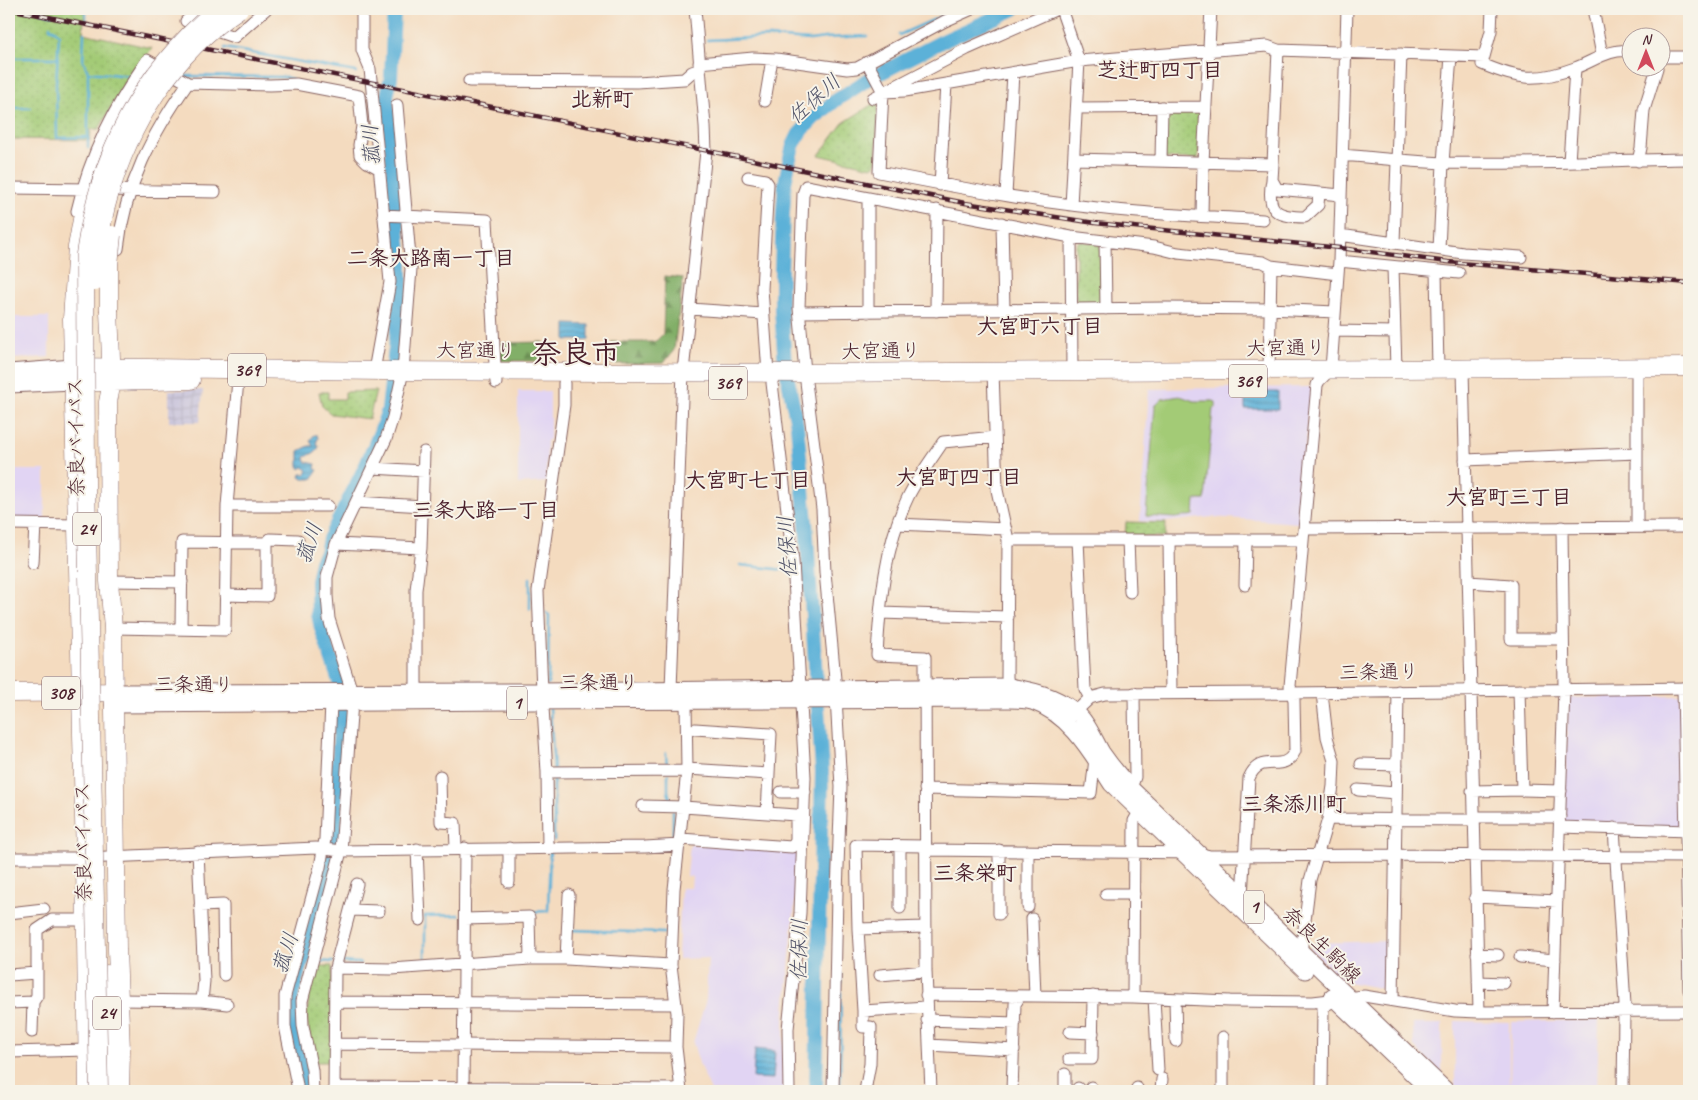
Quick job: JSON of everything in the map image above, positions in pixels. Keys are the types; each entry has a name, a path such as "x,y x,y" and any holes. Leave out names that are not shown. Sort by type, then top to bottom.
{"highway":[{"path":"103,1091 88,1050 72,319 77,247 84,195 114,120 129,94 157,54 178,33 207,9"},
{"name":"奈良バイパス","path":"103,1091 86,482 85,254 90,223 102,174 123,126 165,60 217,9"},
{"name":"奈良バイパス","path":"103,1091 107,938 94,314 98,253 108,201 118,169 132,135 148,106 168,76 186,55 204,36 239,9"},
{"path":"103,1091 121,1050 116,856 109,701 112,628 109,581 108,402 111,374 109,265 114,220 122,188 140,140 159,105 174,84 230,26 250,9"},
{"name":"大宮通り","path":"73,374 804,378 1463,374 1689,367"},
{"name":"大宮通り","path":"993,376 1072,371 1269,370 1325,375 1396,369 1438,369 1463,374 1689,377"},
{"name":"大宮通り","path":"111,374 238,380 391,375"},
{"name":"大宮通り","path":"495,377 564,383 683,378"},
{"name":"308","path":"9,693 109,701"},
{"name":"308","path":"9,705 81,699"},
{"path":"82,763 95,752 96,715 109,701"}],"main road":[{"path":"9,372 73,374"},
{"path":"9,385 73,374"},
{"name":"三条通り","path":"109,701 542,697 671,688 802,695 1009,693 1028,689 1049,695 1071,716"},
{"name":"三条通り","path":"342,698 416,690 686,702 802,695"},
{"name":"奈良生駒線","path":"1071,716 1111,784 1182,853 1341,998 1371,1020 1446,1091"},
{"name":"奈良生駒線","path":"1071,716 1091,731 1113,768 1131,788 1301,953 1341,998 1430,1091"}],"street":[{"path":"201,9 186,21 234,37 266,9"},
{"path":"313,1091 312,1070 303,1026 303,994 341,851 342,698 329,619 327,578 336,544 386,439 393,417 390,282 370,69 362,50 362,9"},
{"path":"357,884 336,968 334,1089 681,1090 676,1047 676,1004 671,965 674,889 687,770 686,702 671,688 683,378 706,151 695,9"},
{"path":"469,81 637,82 684,79 699,66 753,58 847,70 868,64 945,21 972,9"},
{"path":"879,93 966,49 1057,9"},
{"path":"1061,9 1079,60 1071,205"},
{"path":"1202,215 1211,9"},
{"path":"1242,896 1249,778 1257,766 1285,762 1291,759 1295,751 1294,700 1290,686 1303,535 1335,312 1339,261 1348,9"},
{"path":"1492,9 1491,31 1482,64 1503,72 1532,78 1553,75 1620,51"},
{"path":"1593,9 1602,56"},
{"path":"879,93 904,91 1079,60 1267,46 1278,50 1484,57"},
{"path":"1278,50 1273,164 1270,189 1273,208 1280,215 1305,217 1318,205 1319,193"},
{"path":"1394,242 1401,54"},
{"path":"1439,249 1451,56"},
{"path":"1670,57 1689,57"},
{"path":"765,101 772,59"},
{"path":"84,195 106,127 125,92 147,60 188,83 296,84 359,96 362,126 359,145 360,155 367,162 378,168"},
{"path":"868,64 879,93 879,172 1071,205 1139,213 1202,215 1263,220"},
{"path":"1570,162 1575,68"},
{"path":"1006,195 1012,73"},
{"path":"1638,160 1641,148 1644,110 1654,78"},
{"path":"109,311 112,301 118,244 131,191 144,154 163,120 188,83"},
{"path":"940,184 946,84"},
{"path":"391,375 411,269 397,104"},
{"path":"1076,108 1206,107"},
{"path":"1161,161 1162,108"},
{"path":"1343,156 1443,163 1689,159"},
{"path":"1074,159 1273,164"},
{"path":"748,177 765,180 768,184 762,289 763,314 793,561 804,738 805,792 800,913 788,1030 789,1091"},
{"path":"1272,180 1277,189 1341,195"},
{"path":"833,1091 841,787 822,509 804,378 800,312 803,194 806,186 1105,242 1154,247 1178,253 1263,262 1271,266 1338,274"},
{"path":"9,188 84,195 131,191 215,192"},
{"path":"868,198 868,312"},
{"path":"936,311 937,210"},
{"path":"383,215 487,220 495,377"},
{"path":"1002,223 1004,310"},
{"path":"1340,235 1521,258"},
{"path":"1071,236 1072,371"},
{"path":"1105,242 1106,310"},
{"path":"1339,261 1459,273"},
{"path":"1269,370 1271,266"},
{"path":"1393,266 1396,369"},
{"path":"1436,270 1438,369"},
{"path":"690,309 763,314"},
{"path":"800,312 1270,309 1335,312"},
{"path":"1333,331 1395,332"},
{"path":"1463,374 1479,1012"},
{"path":"993,376 997,490 1007,534 1007,676 1009,693"},
{"path":"1637,377 1637,527"},
{"path":"112,628 225,630 227,506 238,380"},
{"path":"548,847 547,772 538,591 564,406 564,383"},
{"path":"931,1091 926,1007 925,657 876,655 880,613 885,572 897,524 908,496 926,467 943,442 995,437"},
{"path":"416,690 416,590 422,548 424,452"},
{"path":"1465,460 1637,452"},
{"path":"372,468 424,471"},
{"path":"356,502 423,506"},
{"path":"227,506 328,506"},
{"path":"9,524 77,526"},
{"path":"33,563 35,524"},
{"path":"897,524 1078,540 1246,540 1303,535 1467,528 1689,527"},
{"path":"1553,1012 1564,689 1562,527"},
{"path":"225,595 267,596 267,543 270,538 298,540"},
{"path":"1071,716 1090,698 1085,690 1078,540"},
{"path":"1128,540 1130,592"},
{"path":"1169,540 1171,693"},
{"path":"1246,540 1246,584"},
{"path":"181,629 182,542 267,543"},
{"path":"336,544 422,548"},
{"path":"109,581 182,582"},
{"path":"1469,582 1511,585 1511,639 1563,639"},
{"path":"880,613 1008,617"},
{"path":"1686,688 1689,990"},
{"name":"三条通り","path":"1090,698 1104,694 1134,693 1322,693 1686,688"},
{"path":"1519,690 1522,790"},
{"path":"1393,1000 1398,691"},
{"path":"1131,788 1134,777 1134,693"},
{"path":"1301,953 1310,880 1328,818 1333,786 1334,761 1327,736 1322,693"},
{"path":"296,1091 297,1085 285,1026 285,996 320,867 342,698"},
{"path":"695,729 771,734 767,814"},
{"path":"925,789 1091,793 1095,759"},
{"path":"1361,764 1397,765"},
{"path":"547,772 687,770 769,774"},
{"path":"440,776 441,822 455,823 460,848 465,919 463,1089"},
{"path":"1358,790 1396,793"},
{"path":"1472,791 1562,791"},
{"path":"781,792 805,792"},
{"path":"9,858 85,858 198,852 323,849 341,851 644,847 680,842 792,847 796,841 796,815 643,806"},
{"path":"1133,997 1134,821 1139,812"},
{"path":"1328,818 1396,820 1474,819 1560,822 1614,828 1688,831"},
{"path":"1614,828 1614,857 1625,1005 1623,1091"},
{"path":"865,1091 870,1064 871,1027 863,1027 856,845 1028,851 1198,853 1210,856 1245,854 1688,857"},
{"path":"900,846 900,908"},
{"path":"509,848 509,882"},
{"path":"417,849 420,920"},
{"path":"998,914 999,850"},
{"path":"1028,851 1035,996"},
{"path":"198,852 204,981 202,1001"},
{"path":"1106,894 1134,894"},
{"path":"566,959 568,895"},
{"path":"1475,897 1557,901"},
{"path":"200,906 222,905 224,975"},
{"path":"9,913 44,909"},
{"path":"350,910 379,911"},
{"path":"465,919 529,917 530,959"},
{"path":"32,1032 33,1002 37,996 37,930 52,920 86,920"},
{"path":"858,929 926,927"},
{"path":"1477,954 1498,955"},
{"path":"1520,957 1555,960"},
{"path":"336,968 392,969 530,959 566,959 671,965"},
{"path":"880,975 926,971"},
{"path":"9,974 36,973"},
{"path":"1478,982 1504,983"},
{"path":"926,994 1313,1002 1364,996 1479,1012 1689,1011"},
{"path":"1012,1091 1015,1004 1020,996"},
{"path":"1069,1059 1092,1058 1093,996"},
{"path":"1154,998 1160,1080"},
{"path":"1175,998 1176,1041"},
{"path":"1322,1091 1323,1007 1341,998"},
{"path":"1371,1020 1367,1009 1370,1003 1378,998"},
{"path":"119,1000 202,1001 227,1004"},
{"path":"9,1003 33,1002"},
{"path":"335,1002 676,1004"},
{"path":"862,1011 926,1007"},
{"path":"927,1020 1015,1023"},
{"path":"1070,1032 1093,1032"},
{"path":"1223,1038 1223,1091"},
{"path":"334,1044 676,1047"},
{"path":"929,1045 1014,1050"},
{"path":"9,1052 88,1050"},
{"path":"1065,1074 1065,1091"}],"shaded area":[{"path":"9,317 49,317 49,357 9,359"},
{"path":"1312,387 1310,413 1307,414 1308,424 1300,494 1299,523 1212,517 1164,522 1140,521 1149,389"},
{"path":"169,390 203,390 200,422 169,422"},
{"path":"518,391 550,391 550,439 547,441 546,482 518,484"},
{"path":"9,470 45,470 45,519 9,519"},
{"path":"1680,696 1683,829 1564,824 1568,698"},
{"path":"690,844 797,851 797,880 784,1021 784,1091 711,1091 700,1066 693,1043 706,1000 708,958 678,959 681,888 691,888 692,877 687,876"},
{"path":"1391,941 1390,990 1343,981 1310,949 1311,943"},
{"path":"1599,1020 1597,1088 1593,1088 1593,1091 1503,1091 1510,1084 1511,1022"},
{"path":"1455,1021 1509,1022 1509,1084 1501,1091 1459,1091 1455,1087"},
{"path":"1413,1024 1442,1024 1442,1074 1414,1047"}],"green space":[{"path":"9,9 85,9 83,33 152,48 123,87 99,129 91,129 90,140 9,139"},
{"path":"876,102 878,103 876,164 871,167 819,155 843,123"},
{"path":"1165,110 1201,110 1198,159 1164,158"},
{"path":"1079,241 1100,244 1103,302 1100,306 1080,307 1076,303 1076,245"},
{"path":"665,276 683,278 674,350 664,363 611,364 612,342 655,342 663,334"},
{"path":"543,342 544,361 500,361 499,343"},
{"path":"376,391 369,419 331,414 322,406 319,392 328,392 328,399 345,399 345,392"},
{"path":"1180,396 1194,401 1216,402 1216,408 1213,408 1205,500 1195,500 1194,515 1175,518 1146,516 1155,406 1162,399"},
{"path":"1126,522 1166,523 1165,537 1125,536"},
{"path":"315,966 332,966 331,1062 314,1062 307,1019 309,994"}],"water":[{"path":"566,324 589,325 589,340 566,340"},
{"path":"1245,392 1278,392 1278,409 1245,409"},
{"path":"314,435 317,435 316,444 319,446 315,452 305,457 306,462 316,464 315,469 318,470 312,479 303,479 300,477 301,474 306,474 308,470 303,467 300,469 299,467 299,451 313,446 310,441"},
{"path":"755,1049 775,1051 773,1079 753,1078"}],"waterway":[{"path":"41,9 41,12 52,15"},
{"path":"86,9 86,20"},
{"name":"菰川","path":"305,1091 304,1076 293,1028 292,996 300,966 308,950 313,927 327,884 334,845 342,690 321,628 318,614 317,582 321,561 326,553 329,539 366,465 388,410 401,295 401,266 387,96 391,77 394,9"},
{"path":"899,35 958,9"},
{"name":"佐保川","path":"816,1091 822,771 806,522 797,425 785,364 781,310 785,183 793,146 799,134 814,118 835,101 867,80 941,42 1014,9"},
{"path":"50,26 59,35 56,84 57,138 88,137"},
{"path":"84,33 83,60 88,72 88,148"},
{"path":"707,40 769,37 810,40 867,36"},
{"path":"225,48 356,72"},
{"path":"9,58 41,58"},
{"path":"44,58 57,58"},
{"path":"88,72 131,76"},
{"path":"185,76 284,77 292,79"},
{"path":"9,108 31,108"},
{"path":"367,130 367,138"},
{"path":"740,565 785,570"},
{"path":"797,571 809,571"},
{"path":"530,578 530,609"},
{"path":"546,613 549,615 548,685"},
{"path":"550,708 554,770"},
{"path":"666,753 667,768"},
{"path":"668,774 668,791 671,803"},
{"path":"554,775 554,840"},
{"path":"673,811 673,837"},
{"path":"529,912 548,911 550,851"},
{"path":"421,962 425,961 425,916 459,915"},
{"path":"572,930 664,933"},
{"path":"316,961 333,962"},
{"path":"341,962 360,963"},
{"path":"840,1091 841,974"}],"railway":[{"path":"9,9 965,203 1095,223 1340,248 1448,262 1689,283"}],"district":[{"name":"芝辻町四丁目","path":"1160,70"},
{"name":"北新町","path":"602,99"},
{"name":"二条大路南一丁目","path":"431,258"},
{"name":"大宮町六丁目","path":"1040,326"},
{"name":"奈良市","path":"576,353"},
{"name":"大宮町四丁目","path":"959,477"},
{"name":"大宮町七丁目","path":"748,480"},
{"name":"大宮町三丁目","path":"1509,497"},
{"name":"三条大路一丁目","path":"486,510"},
{"name":"三条添川町","path":"1294,804"},
{"name":"三条栄町","path":"975,873"}]}
